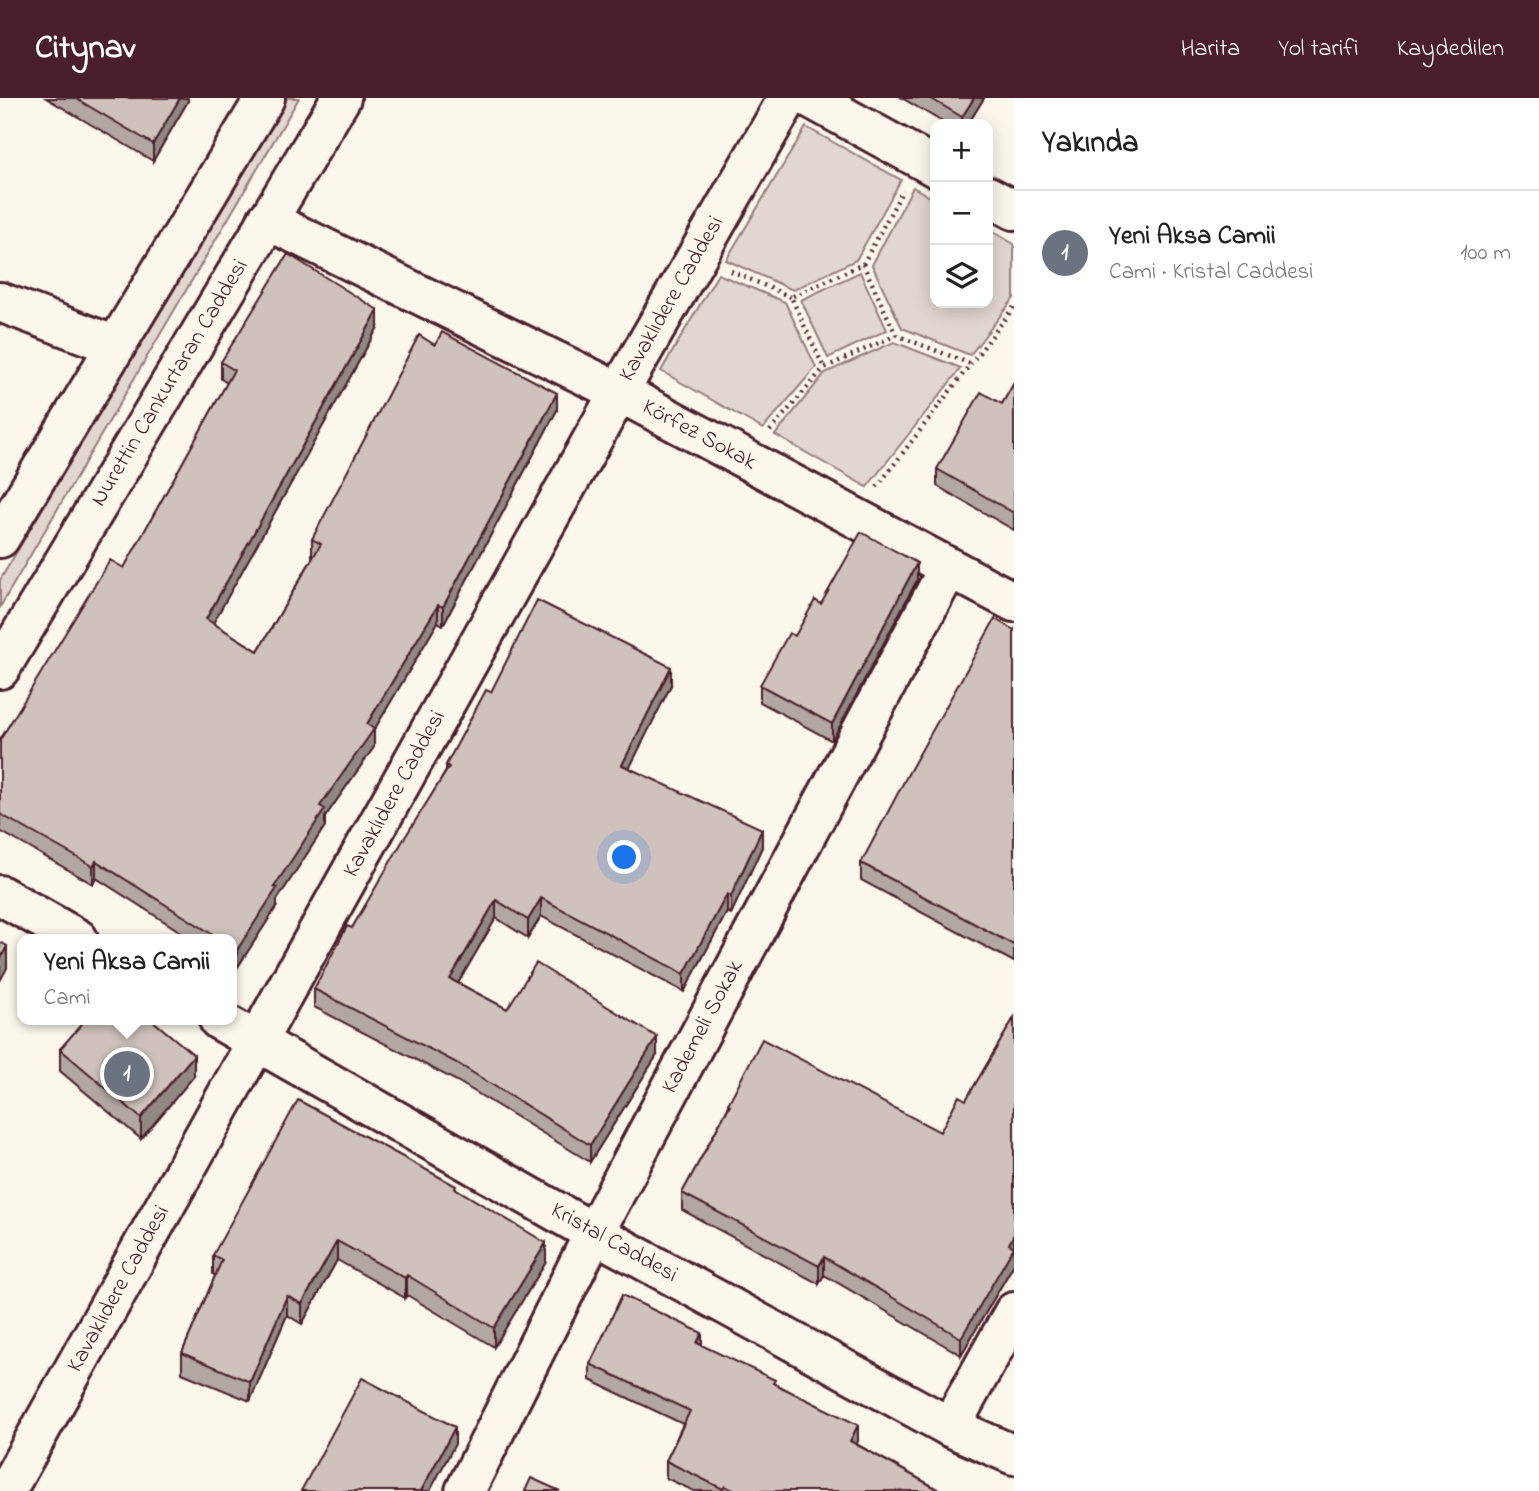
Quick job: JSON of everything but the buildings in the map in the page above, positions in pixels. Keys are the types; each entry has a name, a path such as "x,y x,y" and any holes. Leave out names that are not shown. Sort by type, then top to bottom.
{"street":[{"path":"0,538 265,98"},
{"name":"Nurettin Cankurtaran Caddesi","path":"0,669 341,98"},
{"name":"Kavaklıdere Caddesi","path":"6,1491 619,392 788,98"},
{"path":"810,98 922,173"},
{"path":"993,199 1014,211"},
{"name":"Körfez Sokak","path":"267,220 619,392 1014,602"},
{"path":"0,302 116,346"},
{"name":"Kademeli Sokak","path":"465,1491 594,1233 949,567"},
{"path":"0,895 69,934"},
{"name":"Kristal Caddesi","path":"228,1025 594,1233 950,1427 1014,1455"},
{"path":"950,1427 1014,1312"}],"path":[{"path":"791,297 863,264 922,173"},
{"path":"863,264 896,335 971,364"},
{"path":"729,271 791,297 824,368"},
{"path":"871,495 1014,307"},
{"path":"745,459 824,368 896,335"}],"shaded area":[{"path":"287,98 299,98 0,607 0,580"},
{"path":"806,127 901,180 856,260 793,290 726,260"},
{"path":"913,187 930,197 930,308 993,308 993,232 1014,244 1014,298 970,355 902,328 872,265"},
{"path":"860,272 887,330 828,358 801,300"},
{"path":"718,274 785,302 816,367 763,429 661,371"},
{"path":"894,342 961,368 867,487 775,435 825,373"}],"place":[{"name":"Yeni Aksa Camii","path":"127,1074"}]}
